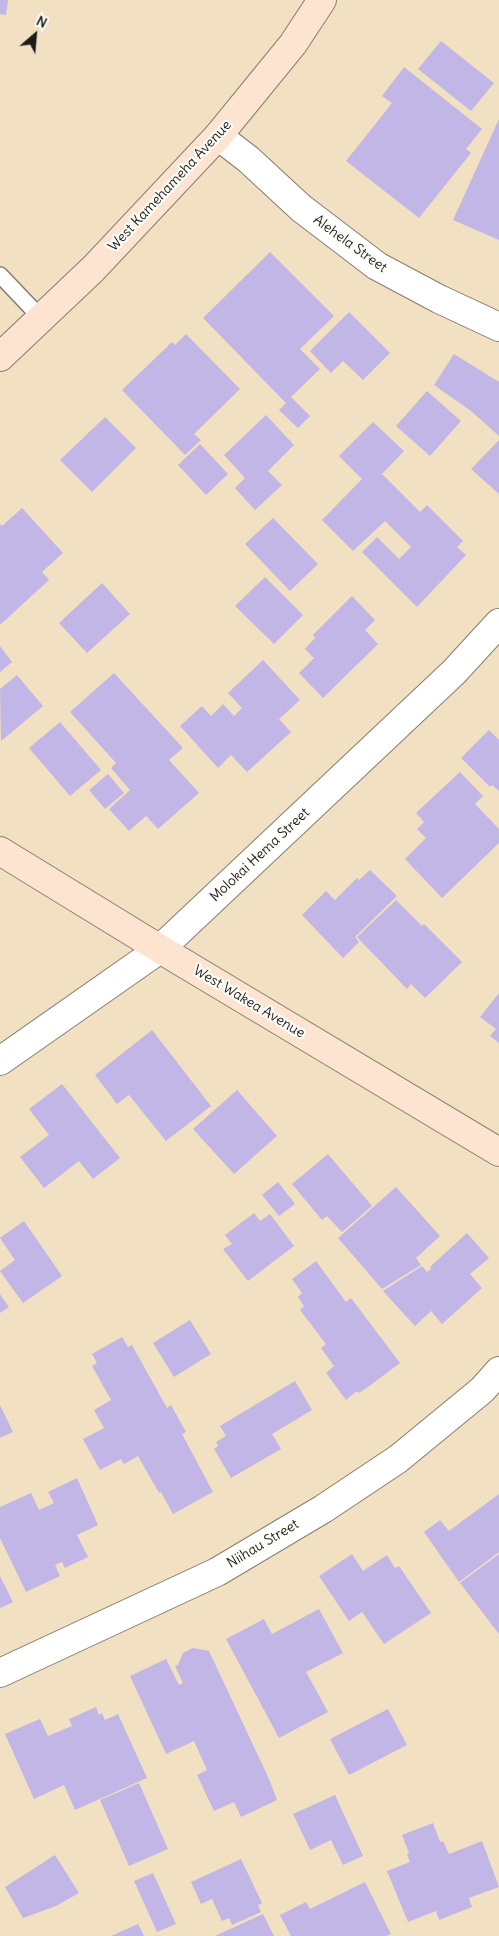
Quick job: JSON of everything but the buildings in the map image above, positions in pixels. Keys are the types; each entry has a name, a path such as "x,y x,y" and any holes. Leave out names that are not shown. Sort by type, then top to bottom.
{"street":[{"name":"West Kamehameha Avenue","path":"0,357 93,270 218,136 293,44 322,0"},
{"name":"Alehela Street","path":"218,136 248,159 301,208 377,266 439,299 499,326"},
{"name":"Molokai Hema Street","path":"0,1061 160,949 454,672 499,624"},
{"name":"West Wakea Avenue","path":"0,851 499,1152"},
{"name":"Niihau Street","path":"0,1673 217,1572 323,1508 398,1459 482,1390 499,1371"}],"lane":[{"path":"0,275 41,318"}]}
